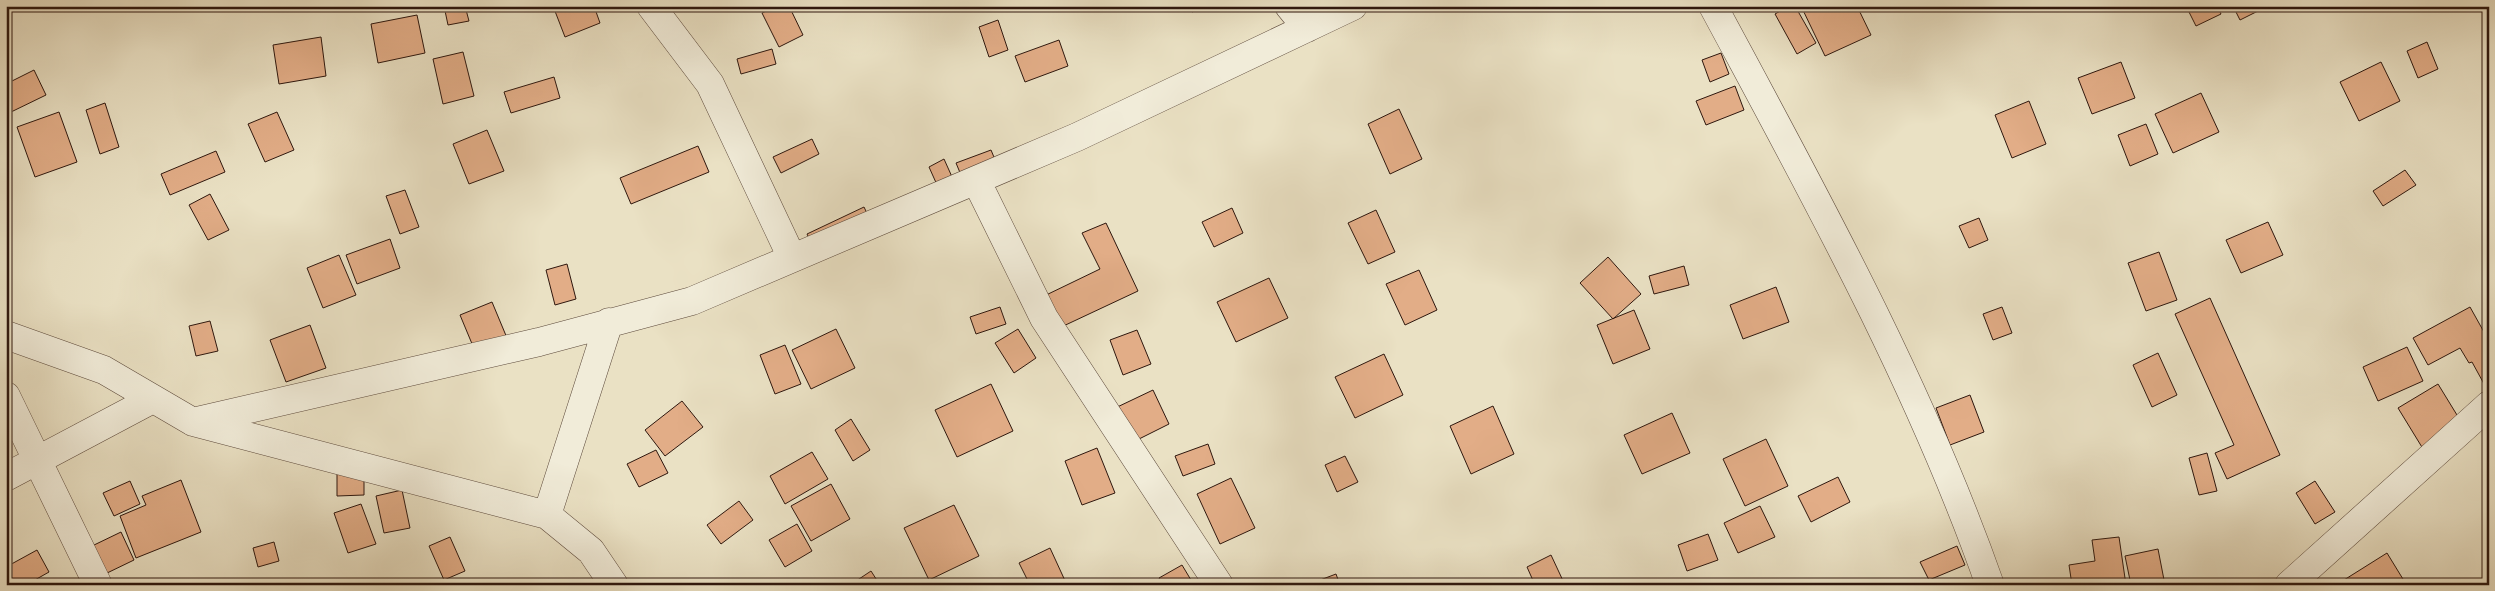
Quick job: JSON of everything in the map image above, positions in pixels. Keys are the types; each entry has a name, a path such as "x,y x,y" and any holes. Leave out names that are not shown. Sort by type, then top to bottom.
{"street":[{"path":"651,6 710,84 792,258"},
{"path":"1289,6 1307,28"},
{"path":"193,422 539,342 692,301 1077,137 1353,6"},
{"path":"1713,6 1800,170 1923,413 1973,536 1990,585"},
{"path":"976,180 1044,318 1219,585"},
{"path":"547,515 610,322"},
{"path":"6,335 104,370 193,422 547,515 591,551 614,585"},
{"path":"6,396 98,585"},
{"path":"6,477 38,462 153,399"},
{"path":"2289,585 2489,405"}],"building":[{"path":"444,6 465,6 469,21 448,25"},
{"path":"553,6 594,6 600,23 565,37"},
{"path":"777,6 789,6 803,35 779,47 762,13"},
{"path":"1190,6 1207,6 1192,12"},
{"path":"1789,6 1795,6 1816,43 1797,54 1775,14"},
{"path":"1801,6 1857,6 1871,35 1825,56"},
{"path":"2186,6 2217,6 2221,14 2196,26"},
{"path":"2233,6 2268,6 2240,20"},
{"path":"417,15 425,53 378,63 371,24"},
{"path":"998,20 1008,50 989,57 979,27"},
{"path":"321,37 326,76 279,84 273,45"},
{"path":"1059,40 1068,66 1025,82 1015,56"},
{"path":"2427,42 2438,69 2418,78 2407,51"},
{"path":"772,49 776,64 741,74 737,59"},
{"path":"463,52 474,96 443,104 433,59"},
{"path":"1721,53 1729,74 1710,82 1702,60"},
{"path":"2121,62 2135,98 2092,114 2078,78"},
{"path":"2381,62 2400,101 2359,121 2340,82"},
{"path":"34,70 46,95 11,112 6,101 6,84"},
{"path":"554,77 560,98 511,113 504,92"},
{"path":"1735,86 1744,110 1706,125 1696,101"},
{"path":"2201,93 2219,132 2173,153 2155,114"},
{"path":"2029,101 2046,144 2012,158 1995,115"},
{"path":"105,103 119,147 100,154 86,110"},
{"path":"1399,109 1422,159 1390,174 1368,124"},
{"path":"59,112 77,162 35,177 17,127"},
{"path":"277,112 294,150 265,162 248,124"},
{"path":"2146,124 2158,154 2130,166 2118,135"},
{"path":"487,130 504,171 469,184 453,144"},
{"path":"812,139 819,154 781,173 773,157"},
{"path":"698,146 709,172 631,204 620,178"},
{"path":"991,150 1001,174 966,187 956,163"},
{"path":"216,151 225,172 170,195 161,174"},
{"path":"944,159 957,188 942,196 929,167"},
{"path":"2405,170 2416,185 2383,206 2373,191"},
{"path":"405,190 419,227 400,234 386,196"},
{"path":"210,194 229,230 208,240 189,205"},
{"path":"864,207 875,230 818,257 807,234"},
{"path":"1232,208 1243,233 1214,247 1202,222"},
{"path":"1376,210 1395,252 1368,264 1348,223"},
{"path":"1979,218 1988,240 1969,248 1959,226"},
{"path":"2268,222 2283,255 2241,273 2226,240"},
{"path":"1106,223 1138,291 1057,329 1042,297 1100,269 1082,233"},
{"path":"390,239 400,268 357,284 346,255"},
{"path":"2159,252 2177,300 2146,311 2128,263"},
{"path":"339,255 356,295 323,308 307,268"},
{"path":"1608,257 1641,294 1613,319 1580,283"},
{"path":"567,264 576,299 555,305 546,270"},
{"path":"1684,266 1689,285 1654,294 1649,276"},
{"path":"1419,270 1437,310 1405,325 1386,284"},
{"path":"1269,278 1288,318 1236,342 1217,302"},
{"path":"1776,287 1789,322 1743,339 1730,305"},
{"path":"2210,298 2280,455 2227,479 2215,453 2234,445 2175,314"},
{"path":"492,302 512,350 480,363 460,315"},
{"path":"1000,307 1006,324 976,334 970,317"},
{"path":"2002,307 2012,333 1993,340 1983,314"},
{"path":"2470,307 2489,341 2489,393 2472,362 2469,363 2460,348 2428,365 2413,338"},
{"path":"1634,310 1650,349 1613,364 1597,325"},
{"path":"210,321 218,351 196,356 189,326"},
{"path":"310,325 326,368 286,382 270,340"},
{"path":"836,329 855,368 811,389 792,350"},
{"path":"1018,329 1036,358 1014,373 995,343"},
{"path":"1137,330 1151,364 1123,375 1110,340"},
{"path":"785,345 801,384 775,394 760,355"},
{"path":"2407,347 2423,381 2378,401 2363,367"},
{"path":"2158,353 2177,395 2152,407 2133,365"},
{"path":"1384,354 1403,395 1355,418 1335,377"},
{"path":"991,384 1013,431 957,457 935,410"},
{"path":"2438,384 2468,433 2428,457 2398,408"},
{"path":"1153,390 1169,424 1127,445 1111,410"},
{"path":"1970,395 1984,432 1950,445 1936,408"},
{"path":"682,401 703,427 665,456 645,430"},
{"path":"1493,406 1514,454 1471,474 1450,426"},
{"path":"1672,413 1690,453 1642,474 1624,435"},
{"path":"851,419 870,450 853,461 835,430"},
{"path":"1766,439 1788,486 1745,506 1723,459"},
{"path":"1208,444 1215,464 1183,476 1175,456"},
{"path":"1097,448 1115,493 1082,505 1065,461"},
{"path":"656,450 668,473 639,487 627,464"},
{"path":"812,452 828,479 785,504 770,476"},
{"path":"2207,453 2217,491 2199,495 2189,458"},
{"path":"337,456 364,456 364,495 337,496"},
{"path":"1345,456 1358,482 1337,492 1325,465"},
{"path":"1838,477 1850,502 1811,522 1798,496"},
{"path":"1231,478 1255,528 1220,544 1197,494"},
{"path":"181,480 201,532 136,558 120,516 146,505 142,496"},
{"path":"130,481 140,504 114,516 103,493"},
{"path":"2315,481 2335,512 2315,524 2296,493"},
{"path":"831,484 850,519 811,541 791,506"},
{"path":"402,490 410,528 384,533 376,496"},
{"path":"739,501 753,520 721,544 707,525"},
{"path":"361,504 376,544 348,553 334,513"},
{"path":"954,505 979,556 929,580 904,528"},
{"path":"1760,506 1775,537 1738,553 1724,523"},
{"path":"797,524 812,551 785,567 769,540"},
{"path":"121,532 134,560 105,574 92,546"},
{"path":"1708,534 1718,560 1687,571 1678,545"},
{"path":"450,537 465,571 444,580 429,546"},
{"path":"2119,537 2126,585 2072,585 2069,565 2095,561 2092,540"},
{"path":"274,542 279,561 258,567 253,548"},
{"path":"1957,546 1965,565 1929,580 1920,562"},
{"path":"1050,548 1067,585 1030,585 1019,563"},
{"path":"2158,549 2165,585 2131,585 2125,556"},
{"path":"37,550 49,572 26,585 6,585 6,567"},
{"path":"2387,553 2406,584 2336,585"},
{"path":"1551,555 1565,585 1535,585 1527,567"},
{"path":"1182,565 1194,585 1163,585 1159,578"},
{"path":"871,571 880,585 850,585"},
{"path":"1336,574 1340,585 1307,585"}]}
